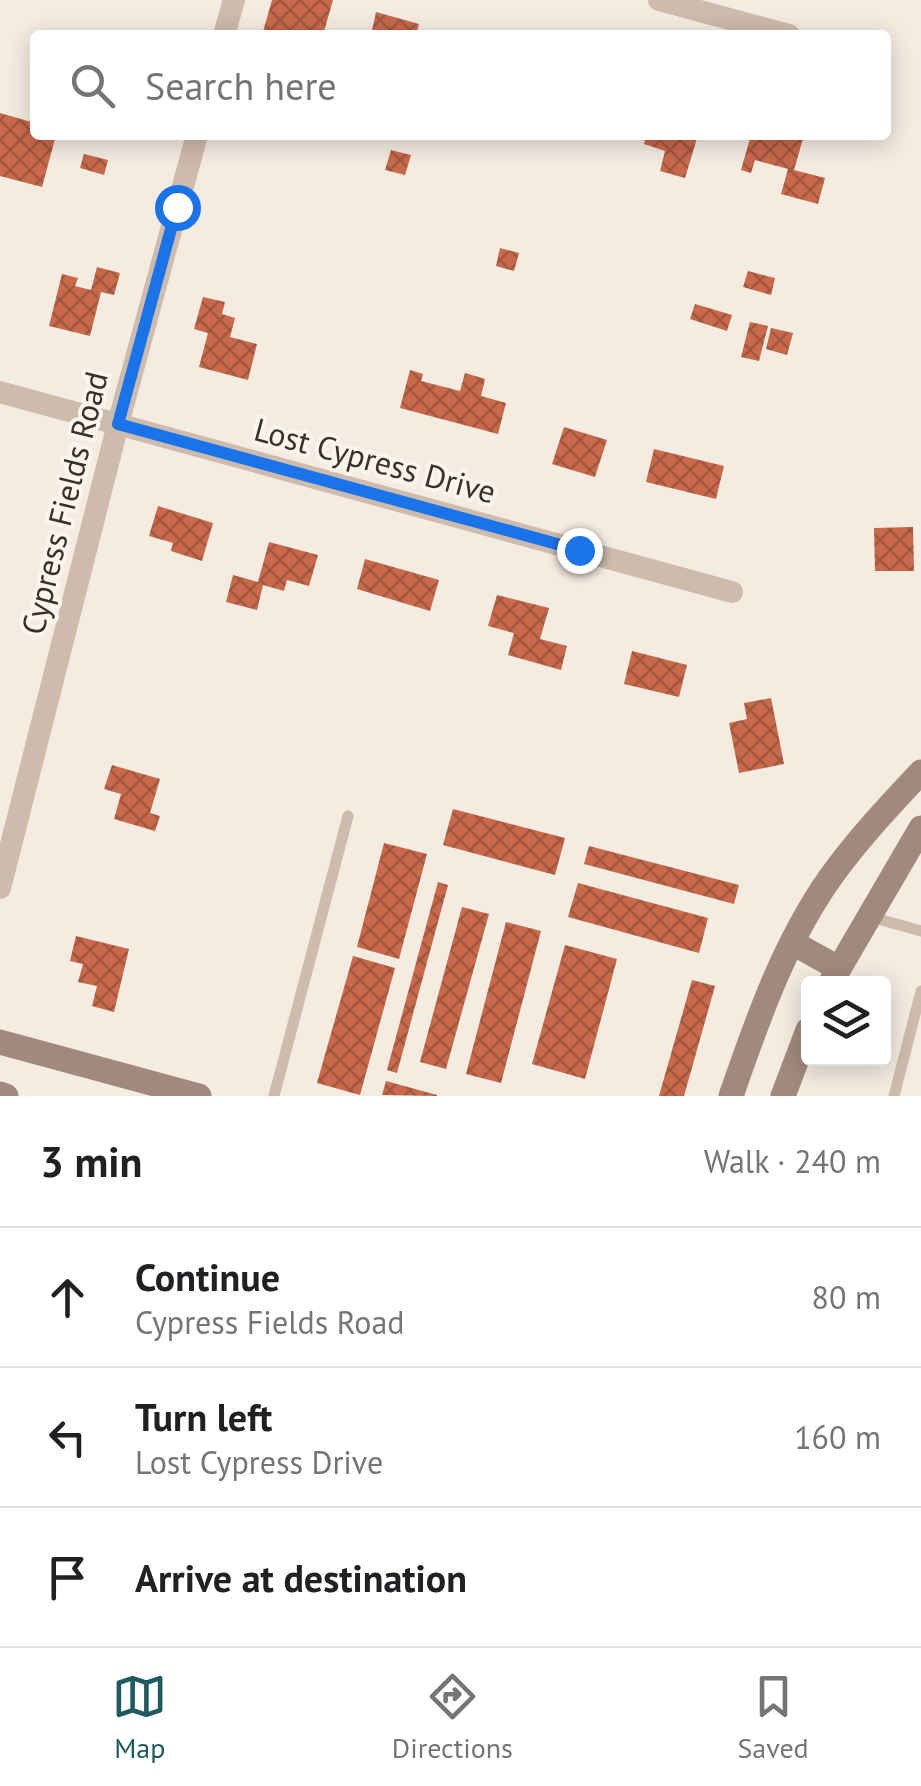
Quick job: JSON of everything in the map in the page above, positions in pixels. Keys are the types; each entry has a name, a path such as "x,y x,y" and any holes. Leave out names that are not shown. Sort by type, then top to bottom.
{"street":[{"path":"225,30 234,0"},
{"path":"659,0 770,30"},
{"name":"Cypress Fields Road","path":"0,888 118,424 196,140"},
{"name":"Lost Cypress Drive","path":"0,392 732,592"},
{"path":"731,1096 792,943 829,879 921,772"},
{"path":"792,943 834,976 921,828"},
{"path":"0,1042 199,1096"},
{"path":"783,1096 801,1048"}],"lane":[{"path":"274,1096 348,816"},
{"path":"866,916 921,930"},
{"path":"894,1096 921,990"}],"building":[{"path":"272,0 333,0 324,30 263,30"},
{"path":"376,12 419,24 417,30 372,30"},
{"path":"0,113 30,122 30,140 55,140 42,187 0,176"},
{"path":"645,140 696,140 685,178 660,171 665,151 644,144"},
{"path":"750,140 803,140 794,170 825,178 818,204 781,194 788,169 755,160 751,173 741,170"},
{"path":"391,150 411,155 405,175 385,170"},
{"path":"84,154 108,160 104,175 80,168"},
{"path":"500,248 519,253 514,271 496,266"},
{"path":"97,267 120,273 114,295 101,292 90,336 49,326 62,274 78,278 75,286 91,290"},
{"path":"748,271 775,278 771,295 743,287"},
{"path":"203,297 225,302 222,314 235,318 230,337 257,344 248,380 199,367 208,333 194,329"},
{"path":"695,304 732,315 727,331 690,319"},
{"path":"750,322 768,326 759,361 741,357"},
{"path":"771,328 793,333 787,355 766,349"},
{"path":"410,370 423,374 421,381 460,391 465,373 485,379 481,396 506,403 498,434 400,408"},
{"path":"564,427 607,440 595,477 552,464"},
{"path":"654,449 724,466 716,499 646,482"},
{"path":"158,506 213,523 202,561 171,551 173,543 149,536"},
{"path":"913,527 914,571 875,571 874,528"},
{"path":"269,542 318,555 309,586 287,580 284,591 263,585 257,610 226,602 233,575 258,582"},
{"path":"365,559 439,580 430,611 357,589"},
{"path":"497,595 549,608 540,639 567,646 561,670 508,655 514,633 488,626"},
{"path":"632,651 687,665 679,697 624,684"},
{"path":"771,698 784,764 739,773 729,723 747,719 744,703"},
{"path":"112,765 160,779 150,813 160,816 155,831 114,819 121,794 104,789"},
{"path":"453,809 565,838 555,875 443,845"},
{"path":"384,843 427,854 399,959 357,947"},
{"path":"589,846 739,885 734,904 584,864"},
{"path":"438,882 448,885 397,1073 387,1070"},
{"path":"578,883 708,918 699,953 568,917"},
{"path":"462,907 489,914 446,1069 420,1062"},
{"path":"506,922 541,931 501,1083 466,1074"},
{"path":"76,936 129,949 114,1012 92,1006 97,986 78,982 83,964 70,961"},
{"path":"565,945 617,959 585,1079 532,1064"},
{"path":"353,956 395,968 360,1095 317,1083"},
{"path":"692,980 715,986 684,1096 659,1096"},
{"path":"386,1081 437,1095 437,1096 382,1095"}],"route":[{"path":"177,207 118,424 579,550"}]}
